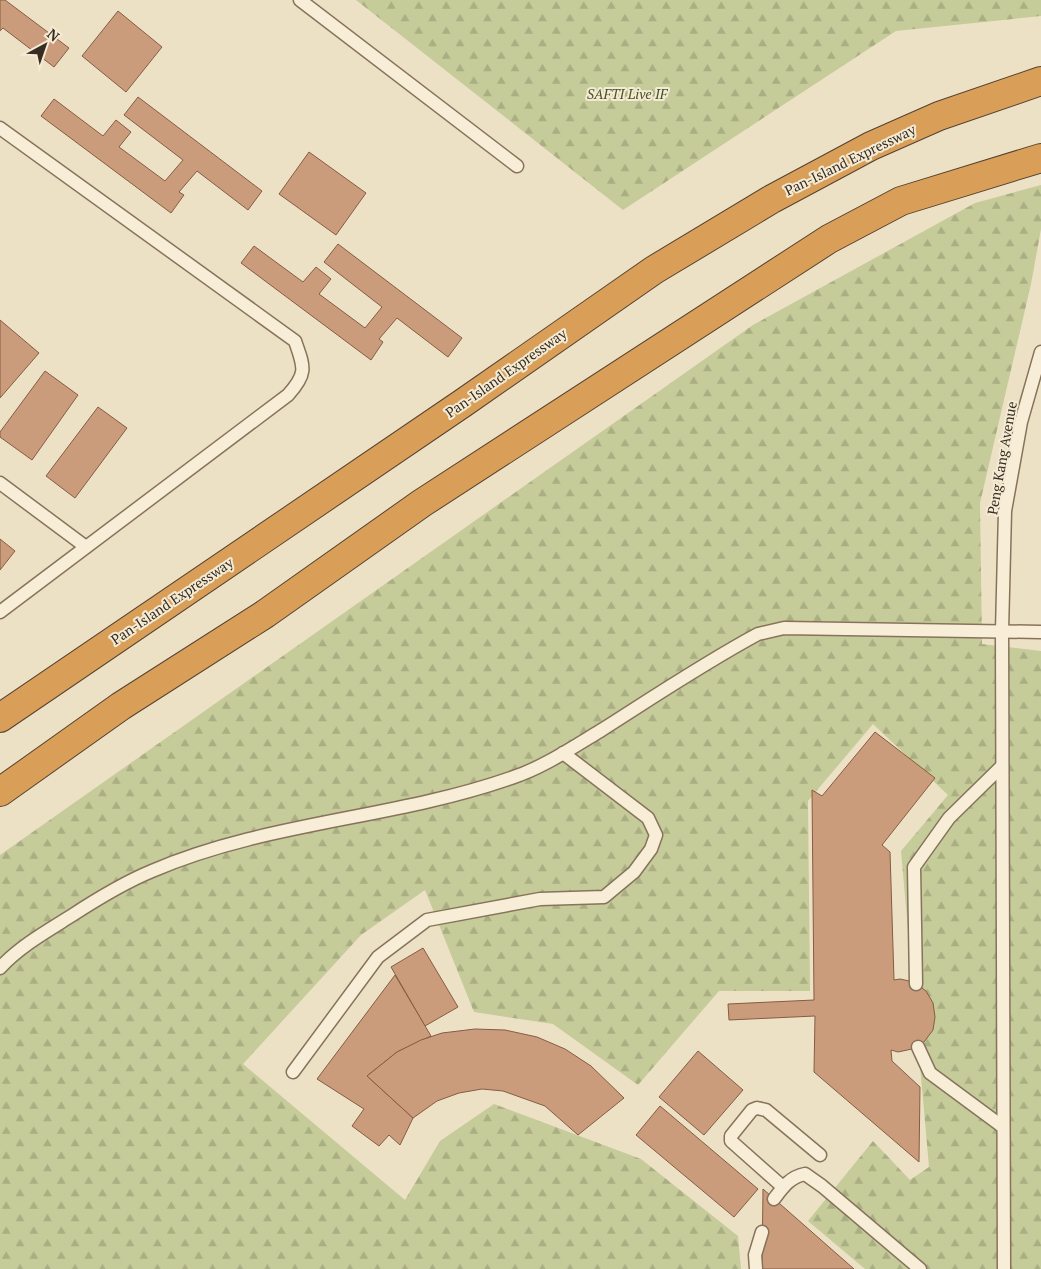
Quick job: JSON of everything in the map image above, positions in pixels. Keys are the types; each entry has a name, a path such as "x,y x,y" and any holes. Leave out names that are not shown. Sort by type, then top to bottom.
{"highway":[{"name":"Pan-Island Expressway","path":"0,718 463,403 654,270 772,199 871,146 939,116 1041,81"},
{"path":"0,792 121,706 265,614 422,503 829,239 901,201 1041,158"}],"lane":[{"path":"300,0 517,166"},
{"path":"0,128 295,341 304,366 301,381 288,395 0,612"},
{"name":"Peng Kang Avenue","path":"1004,1269 1002,631 1005,511 1021,422 1041,352"},
{"path":"0,483 86,547"},
{"path":"0,968 52,928 112,890 153,870 215,849 307,826 412,807 512,778 563,753 758,634 784,628 1041,632"},
{"path":"293,1072 378,958 426,920 540,899 604,897 634,872 651,849 656,835 648,818 563,753"},
{"path":"916,984 914,867 949,818 1002,766"},
{"path":"918,1047 930,1073 1003,1127"},
{"path":"783,1187 731,1141 730,1136 752,1110 757,1108 766,1110 820,1156"},
{"path":"774,1199 795,1176 805,1174 822,1186 920,1269"},
{"path":"756,1269 755,1255 762,1232"}],"green space":[{"name":"SAFTI Live IF","path":"356,0 1041,0 1041,16 896,31 623,210"},
{"path":"1041,185 1041,229 1031,284 980,503 982,644 1041,651 1041,1269 865,1269 808,1221 873,1141 910,1180 929,1167 901,851 948,795 873,724 808,801 810,991 719,991 638,1085 553,1024 474,1012 425,890 361,935 243,1064 405,1200 440,1141 494,1104 641,1159 738,1236 741,1269 0,1269 0,855 753,325 975,203"}],"building":[{"path":"0,0 5,0 69,48 54,67 3,28 0,31"},
{"path":"118,11 162,47 126,92 82,56"},
{"path":"138,97 262,191 248,210 197,171 179,192 184,195 171,213 41,116 54,99 103,136 116,120 131,132 119,147 165,181 183,160 124,115"},
{"path":"309,152 366,193 336,235 279,194"},
{"path":"338,244 462,338 448,357 397,318 379,339 383,342 371,360 241,263 254,246 303,282 316,267 331,279 319,294 365,328 382,307 324,262"},
{"path":"0,320 39,353 0,398"},
{"path":"45,371 78,395 32,460 0,437 0,432"},
{"path":"98,407 127,428 75,498 46,476"},
{"path":"0,539 15,551 0,570"},
{"path":"875,732 935,778 882,845 890,852 894,980 900,979 914,982 926,991 933,1003 935,1017 933,1030 924,1042 912,1049 898,1052 891,1050 892,1061 920,1087 919,1162 814,1072 815,1016 729,1020 728,1004 814,1000 812,790 822,796"},
{"path":"423,948 458,1007 425,1026 391,967"},
{"path":"395,975 431,1036 397,1052 367,1076 413,1118 400,1145 389,1135 379,1146 352,1126 364,1109 317,1079"},
{"path":"475,1029 505,1030 537,1037 565,1049 591,1066 624,1098 578,1135 545,1106 503,1091 482,1089 459,1093 437,1101 413,1118 367,1076 397,1052 421,1040 442,1033"},
{"path":"698,1051 743,1090 704,1135 659,1097"},
{"path":"660,1106 758,1189 734,1217 636,1135"},
{"path":"763,1189 854,1269 762,1269"}]}
